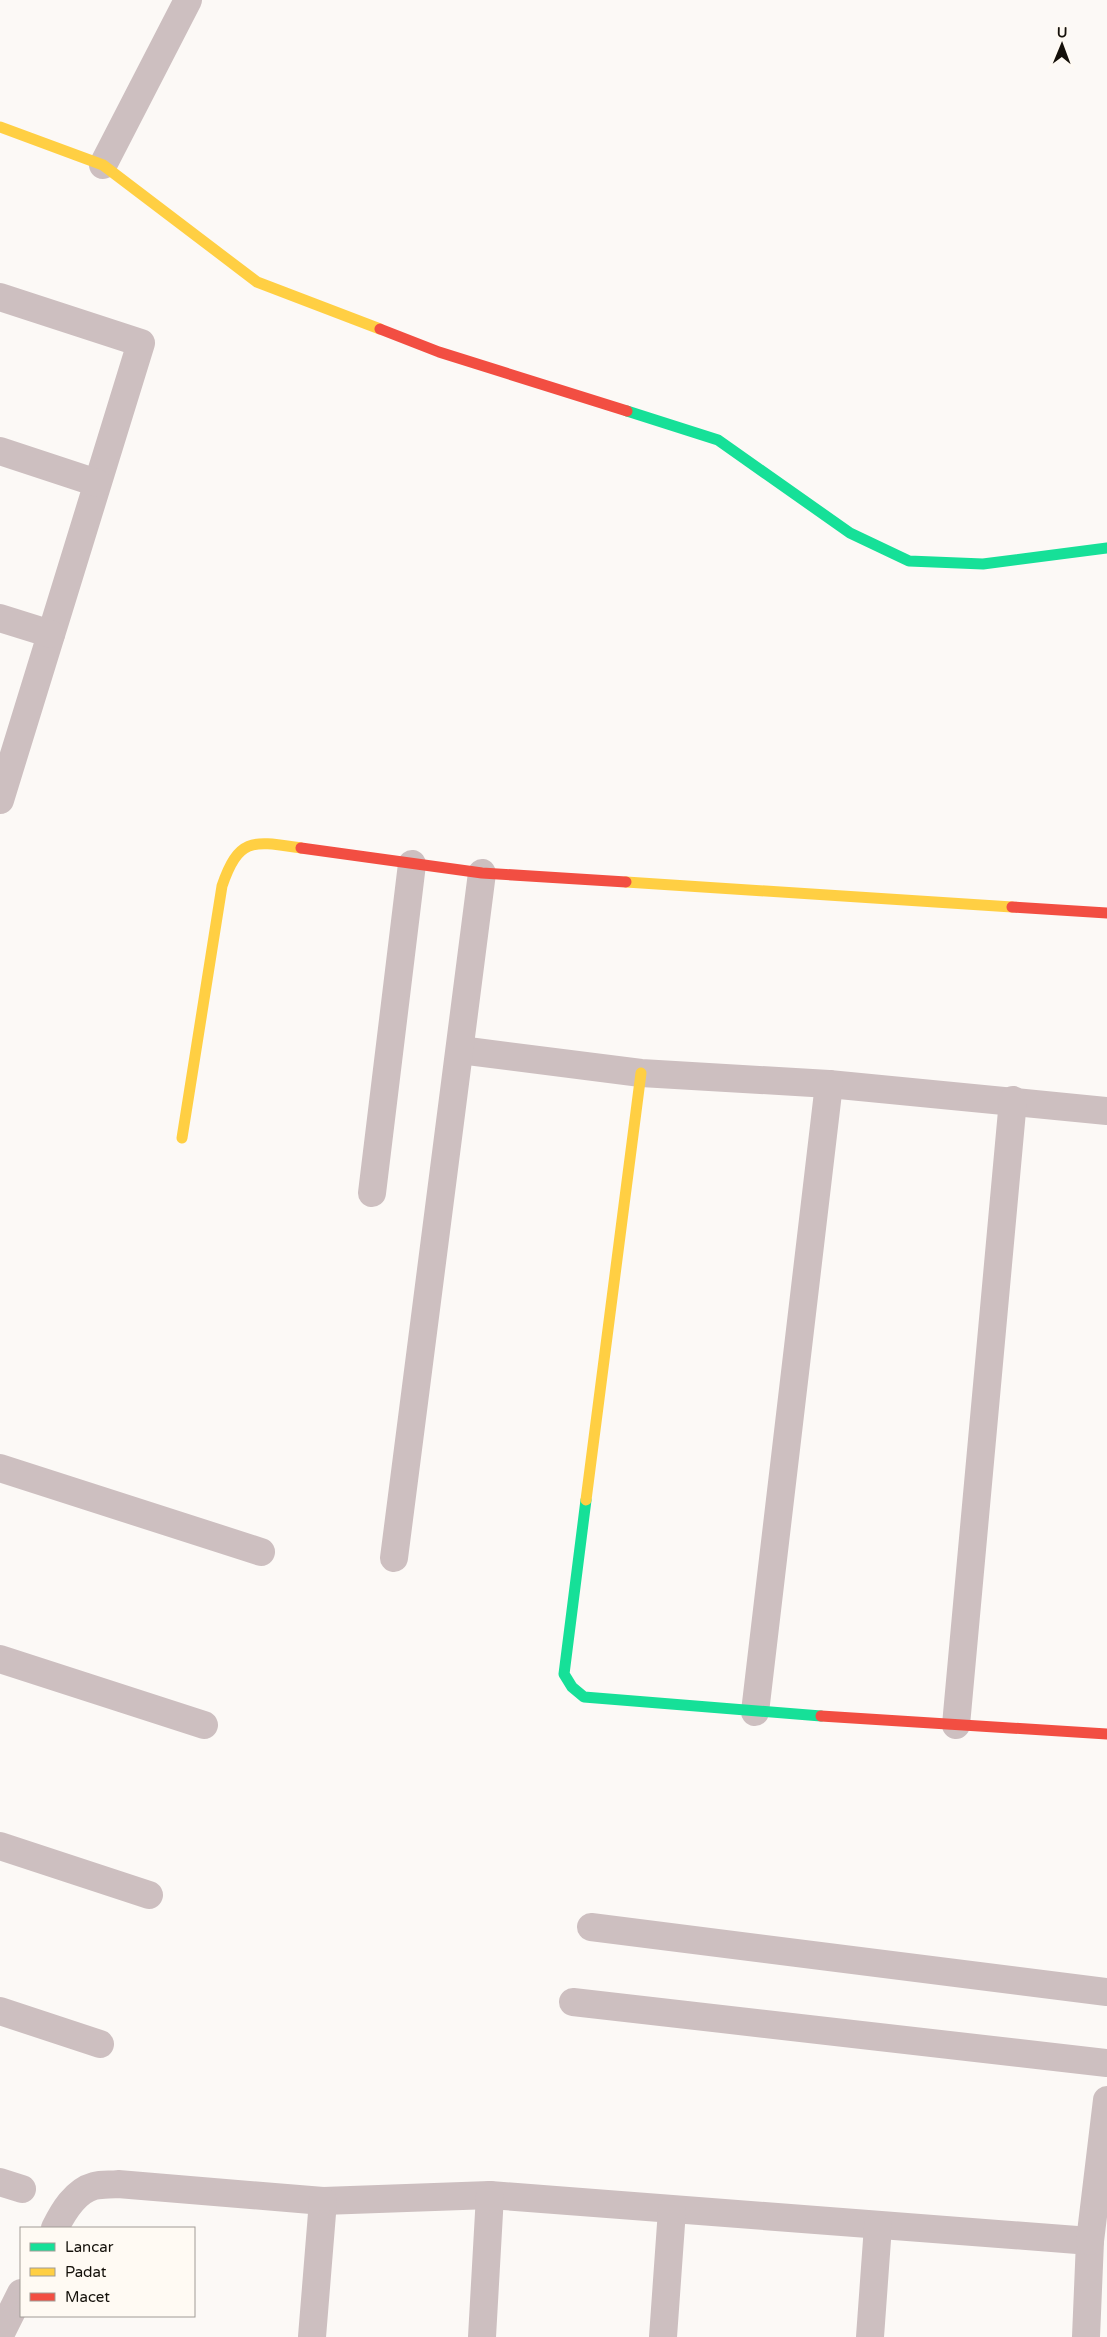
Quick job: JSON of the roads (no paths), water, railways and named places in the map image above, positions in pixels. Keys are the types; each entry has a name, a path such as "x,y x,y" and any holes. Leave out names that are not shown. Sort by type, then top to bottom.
{"street":[{"path":"103,165 188,0"},
{"path":"0,127 103,165 258,282 439,352 718,440 850,533 909,561 984,564 1107,548"},
{"path":"0,297 141,343 2,787"},
{"path":"0,451 97,483"},
{"path":"0,618 51,634"},
{"path":"182,1138 222,886 231,860 241,849 261,842 482,873 1107,913"},
{"path":"372,1193 412,864"},
{"path":"394,1558 482,873"},
{"path":"460,1050 641,1073 829,1084 1013,1100 1107,1111"},
{"path":"641,1073 564,1674 572,1687 584,1697 755,1712 1107,1734"},
{"path":"755,1712 829,1084"},
{"path":"956,1725 1013,1100"},
{"path":"0,1468 261,1552"},
{"path":"0,1659 204,1725"},
{"path":"0,1846 149,1895"},
{"path":"591,1927 1107,1992"},
{"path":"573,2002 1107,2064"},
{"path":"0,2011 100,2044"},
{"path":"1093,2334 1090,2241 1107,2100"},
{"path":"56,2227 64,2210 73,2200 94,2186 118,2184 323,2201 490,2195 1090,2241"},
{"path":"482,2337 490,2195"},
{"path":"312,2337 323,2201"},
{"path":"663,2337 672,2210"},
{"path":"870,2337 878,2226"},
{"path":"0,2334 20,2295"}]}
